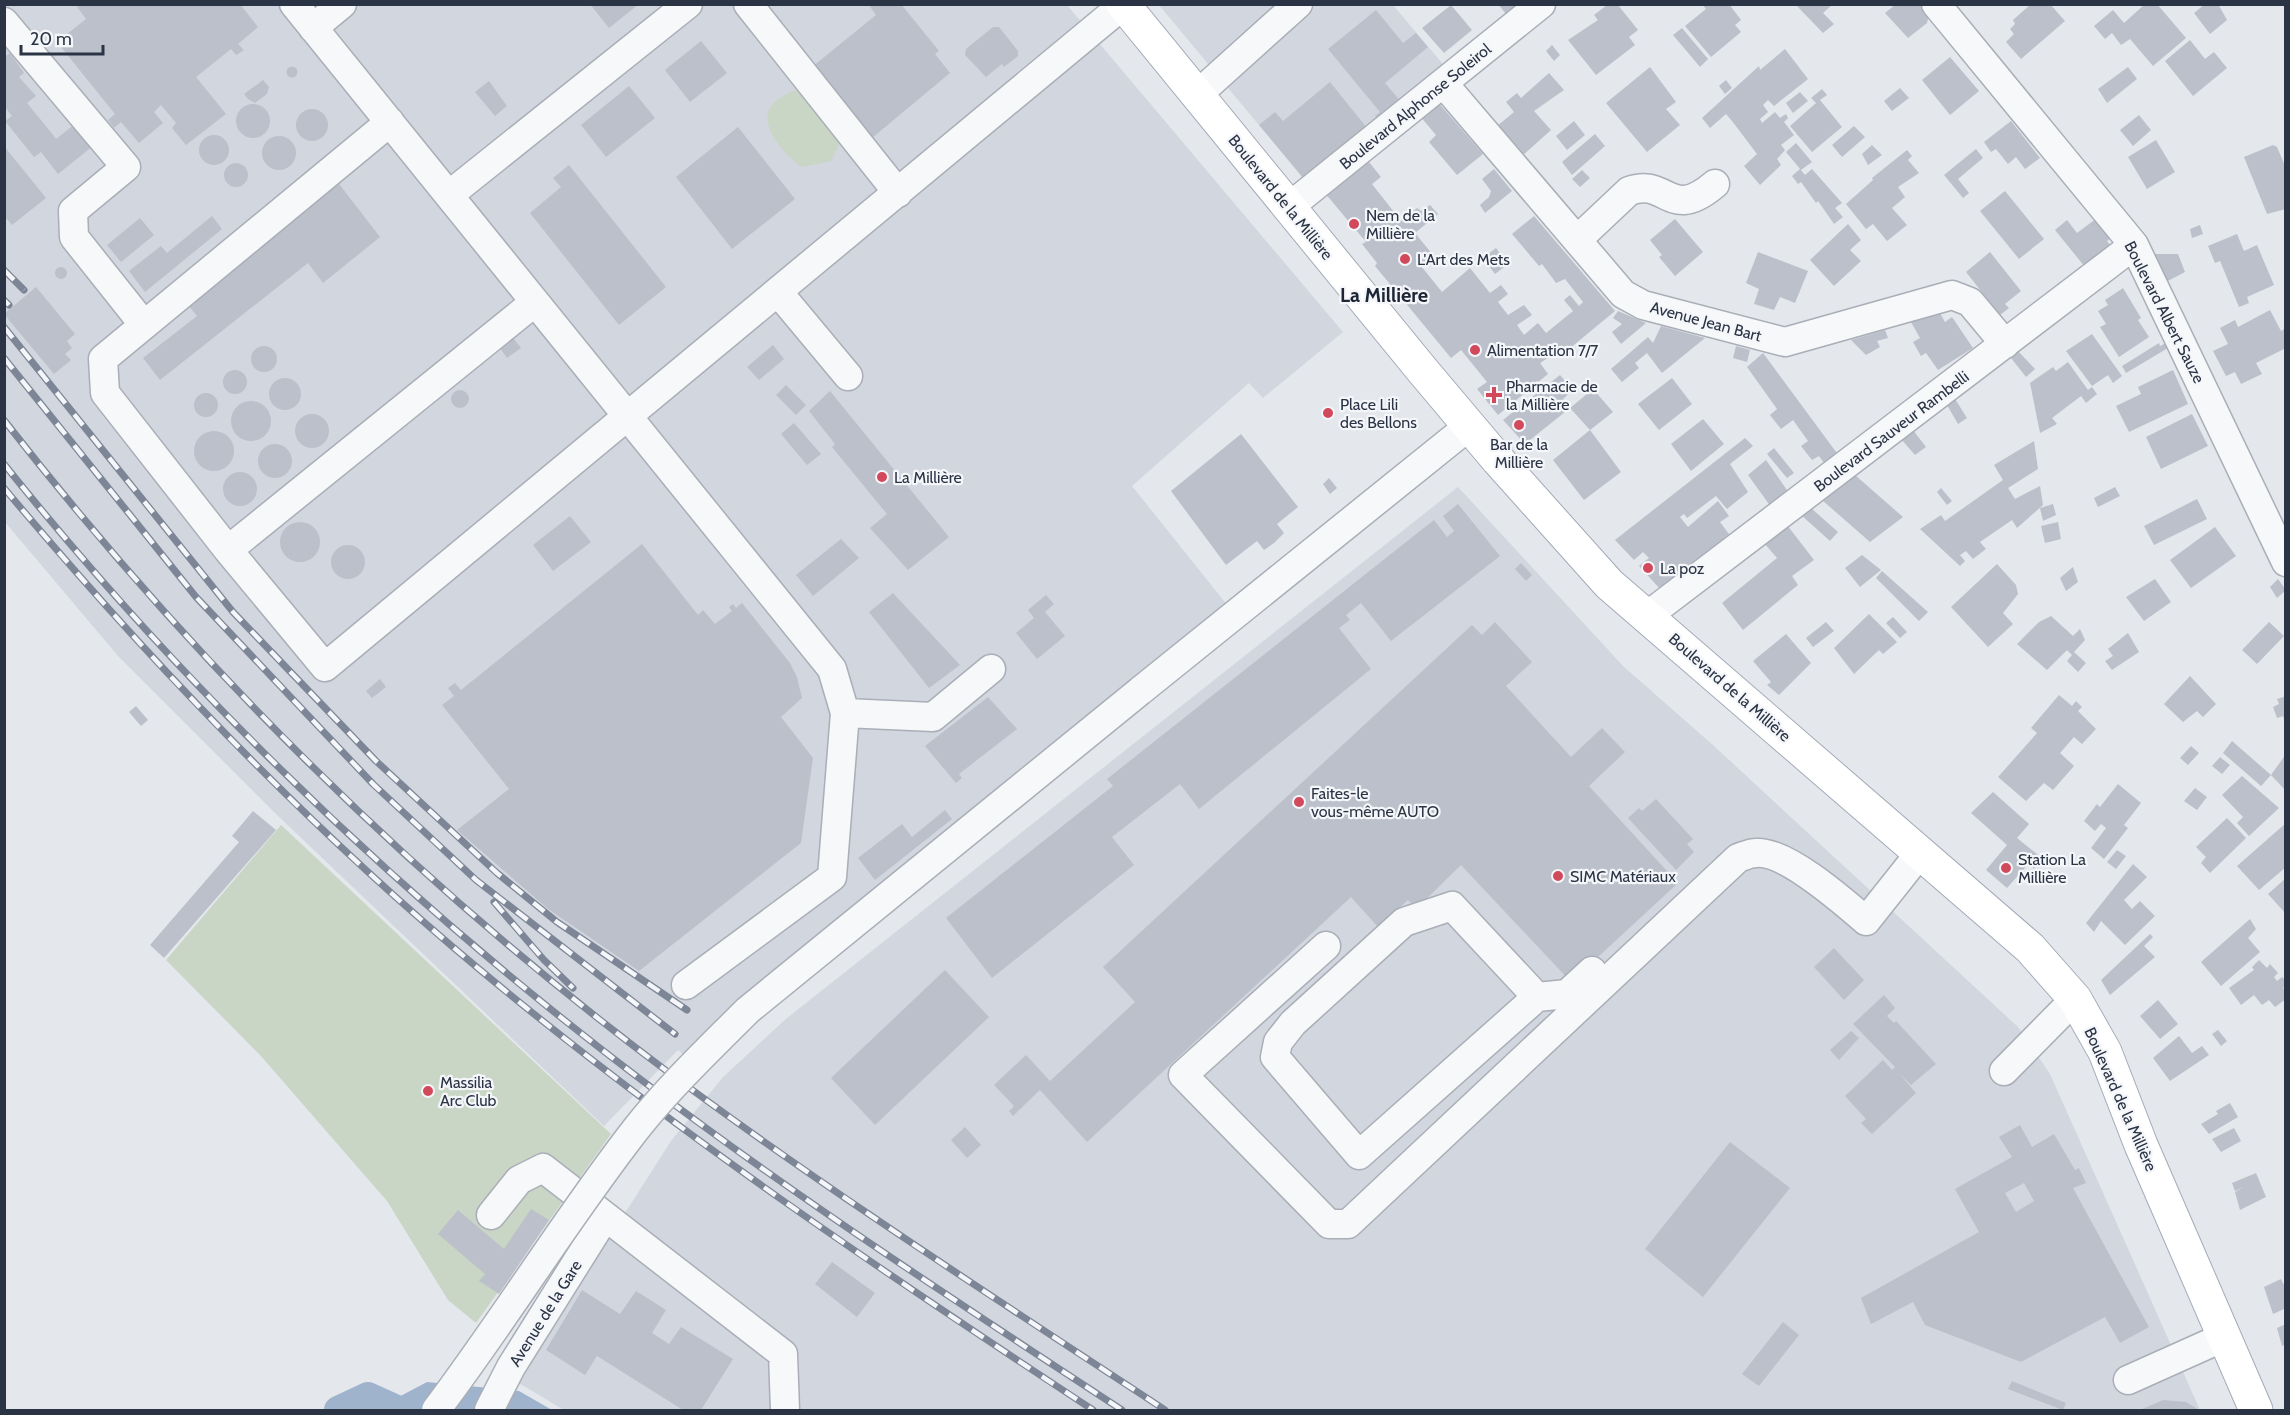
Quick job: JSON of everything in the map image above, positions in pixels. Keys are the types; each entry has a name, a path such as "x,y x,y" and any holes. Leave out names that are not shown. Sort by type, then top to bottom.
{"main road":[{"name":"Boulevard de la Millière","path":"1123,5 1469,426 1610,584 2030,948 2075,999 2105,1052 2141,1145 2256,1410"}],"street":[{"path":"294,4 832,669 845,712 832,877 686,985"},
{"path":"313,28 342,4"},
{"path":"449,195 688,4"},
{"path":"748,4 898,193"},
{"path":"1197,95 1298,4"},
{"name":"Boulevard Alphonse Soleirol","path":"1289,207 1541,4"},
{"name":"Boulevard Albert Sauze","path":"1936,4 2134,245 2286,562"},
{"path":"390,122 104,359 105,393 228,550 325,667 1123,5"},
{"path":"4,22 126,168 73,211 74,237 144,325"},
{"name":"Avenue Jean Bart","path":"1443,83 1623,294 1643,305 1785,342 1952,295 1970,302 2005,344"},
{"path":"1577,240 1629,191 1640,187 1685,202 1698,198 1715,184"},
{"name":"Boulevard Sauveur Rambelli","path":"1647,616 2134,245"},
{"path":"778,292 848,376"},
{"path":"228,550 535,302"},
{"path":"436,1410 469,1366 573,1213 638,1127 690,1067 748,1010 1469,426"},
{"path":"845,712 933,717 991,669"},
{"path":"1326,946 1183,1076 1329,1224 1348,1224 1738,858 1758,852 1784,860 1830,890 1866,921 1920,853"},
{"path":"1537,997 1452,906 1404,922 1293,1023 1278,1042 1275,1057 1359,1155 1537,997 1567,994 1661,907 1695,899"},
{"path":"2004,1071 2075,999"},
{"path":"491,1215 519,1180 543,1168 783,1354 785,1410"},
{"name":"Avenue de la Gare","path":"489,1410 506,1377 605,1217"},
{"path":"2128,1380 2224,1337"}],"shaded area":[{"path":"4,5 1067,5 1343,332 1263,398 1249,383 1132,486 1228,606 685,1056 678,1050 604,1126 275,813 118,656 5,522"},
{"path":"1159,5 1393,5 1447,69 1308,184"},
{"path":"1458,487 1623,666 1714,746 2018,1027 2050,1074 2200,1410 564,1410 517,1382 671,1141 723,1077 787,1018"}],"green space":[{"path":"798,90 840,142 831,161 803,167 787,155 773,136 767,117 770,108 777,100"},
{"name":"Massilia Arc Club","path":"281,825 611,1134 476,1323 448,1300 387,1201 260,1055 166,960"}],"water":[{"path":"427,1382 519,1391 552,1410 374,1410"}],"building":[{"path":"75,4 240,4 258,27 238,44 244,50 236,55 231,49 196,77 226,114 186,145 172,128 176,123 161,105 154,112 163,123 139,143 121,122 114,128 108,120 115,114 57,42 86,19"},
{"path":"590,4 639,4 609,28"},
{"path":"868,4 901,4 939,51 935,54 950,73 872,138 812,67 876,15"},
{"path":"1498,4 1527,4 1510,19"},
{"path":"1702,4 1729,4 1741,20 1735,25 1741,32 1711,57 1685,26 1706,9"},
{"path":"1795,4 1833,4 1823,13 1834,24 1823,33"},
{"path":"1896,4 1922,4 1929,14 1927,23 1908,38 1885,13"},
{"path":"2031,4 2050,4 2065,21 2021,59 2006,42 2014,34 2010,29 2015,24 2013,20"},
{"path":"2145,4 2157,4 2186,38 2153,66 2130,39 2121,45 2112,33 2105,39 2094,26 2113,10 2124,23"},
{"path":"2205,4 2218,4 2227,20 2210,34 2194,13"},
{"path":"1451,5 1472,30 1444,53 1422,28"},
{"path":"1607,5 1618,5 1638,30 1629,37 1635,45 1596,75 1568,40 1598,20 1594,15"},
{"path":"1376,10 1403,43 1416,33 1428,47 1385,83 1402,103 1380,122 1375,116 1380,112 1328,49"},
{"path":"993,27 999,27 1018,51 1018,56 1004,67 1002,64 986,77 965,55 966,49"},
{"path":"1682,28 1708,59 1700,67 1673,35"},
{"path":"2190,40 2205,59 2214,52 2227,68 2193,96 2165,61"},
{"path":"701,41 727,73 690,102 665,70"},
{"path":"1552,45 1560,55 1554,61 1546,51"},
{"path":"1785,49 1808,79 1774,106 1768,100 1763,105 1768,112 1760,119 1762,123 1775,112 1780,118 1786,114 1788,118 1784,122 1794,135 1781,145 1785,150 1777,159 1781,165 1760,185 1744,166 1757,154 1726,114 1710,128 1702,118 1759,66 1760,70"},
{"path":"10,53 24,73 19,77 36,96 27,103 56,139 75,124 93,146 58,174 41,152 34,157 5,121 12,116 4,106 4,57"},
{"path":"1950,57 1979,91 1950,115 1922,80"},
{"path":"292,66 298,72 292,78 286,72"},
{"path":"1650,67 1676,102 1666,109 1680,125 1647,152 1606,103"},
{"path":"2128,67 2137,79 2107,103 2098,89"},
{"path":"1549,73 1564,90 1534,111 1551,130 1522,156 1496,127 1514,112 1506,102 1517,93 1521,98"},
{"path":"263,80 269,87 267,94 255,103 244,94"},
{"path":"1726,80 1732,88 1725,94 1719,86"},
{"path":"489,81 507,106 495,116 475,92"},
{"path":"1330,82 1367,128 1304,179 1259,125 1275,112 1283,121"},
{"path":"629,86 655,118 606,157 581,125"},
{"path":"1900,88 1909,98 1892,111 1884,101"},
{"path":"1822,89 1827,95 1820,100 1842,127 1812,152 1790,126 1816,103 1811,98"},
{"path":"1800,92 1808,101 1793,113 1786,103"},
{"path":"1436,100 1483,154 1457,175 1429,142 1436,135 1419,115"},
{"path":"253,104 265,109 270,121 265,133 253,138 241,133 236,121 241,109"},
{"path":"312,109 323,114 328,125 323,136 312,141 301,136 296,125 301,114"},
{"path":"2139,115 2151,130 2133,146 2120,130"},
{"path":"1574,121 1585,135 1567,150 1556,136"},
{"path":"2011,121 2040,158 2025,169 2016,157 2008,164 1996,149 1991,152 1984,142"},
{"path":"1854,126 1865,137 1842,157 1832,145"},
{"path":"738,127 795,199 732,249 676,177"},
{"path":"1595,134 1605,146 1572,175 1562,162"},
{"path":"214,135 225,139 229,150 225,161 214,165 203,161 199,150 203,139"},
{"path":"279,136 291,141 296,153 291,165 279,170 267,165 262,153 267,141"},
{"path":"2156,140 2175,172 2147,189 2128,157"},
{"path":"1796,143 1812,162 1801,170 1786,152"},
{"path":"1872,145 1882,155 1868,165 1862,154"},
{"path":"2273,145 2277,147 2286,168 2286,209 2267,214 2244,157"},
{"path":"4,146 46,198 12,225 4,216"},
{"path":"1976,149 1983,158 1958,179 1969,193 1963,198 1944,175"},
{"path":"1907,150 1912,156 1908,160 1919,173 1898,187 1905,197 1892,208 1907,225 1887,241 1873,224 1866,229 1846,204 1873,180 1872,178"},
{"path":"1365,157 1381,177 1372,184 1401,221 1417,208 1421,211 1430,205 1438,214 1415,233 1433,255 1421,266 1442,292 1470,268 1490,293 1501,285 1508,294 1498,302 1508,315 1524,305 1532,315 1517,325 1524,335 1538,323 1546,333 1573,311 1564,300 1570,295 1579,306 1583,302 1565,279 1556,283 1542,264 1539,266 1512,234 1534,216 1615,311 1563,354 1561,350 1540,363 1548,374 1498,415 1477,389 1487,382 1461,350 1451,358 1375,266 1377,263 1362,244 1366,242 1324,192"},
{"path":"236,163 244,167 248,175 244,183 236,187 228,183 224,175 228,167"},
{"path":"569,165 666,287 619,325 530,213 561,187 553,178"},
{"path":"1494,169 1512,191 1485,213 1480,205 1489,197 1491,191 1482,179"},
{"path":"1800,169 1805,175 1812,169 1842,203 1835,208 1843,217 1834,224 1818,201 1816,203 1801,182 1798,184 1792,176"},
{"path":"1582,170 1590,178 1580,187 1572,179"},
{"path":"336,180 380,237 323,283 308,263 160,380 143,358 197,316 185,301"},
{"path":"2005,191 2044,239 2019,259 1980,211"},
{"path":"212,216 222,229 145,292 129,271 161,246 167,253"},
{"path":"140,218 154,235 121,262 107,245"},
{"path":"2097,218 2111,238 2107,241 2111,246 2085,267 2055,230 2067,220 2077,233"},
{"path":"1675,219 1703,252 1675,276 1659,257 1662,255 1650,240"},
{"path":"1848,224 1861,240 1850,250 1861,261 1834,286 1810,260"},
{"path":"2200,225 2203,234 2192,238 2190,229"},
{"path":"2237,234 2244,251 2257,245 2274,285 2247,297 2249,303 2239,307 2220,261 2215,263 2208,246"},
{"path":"1496,248 1508,264 1495,274 1483,258"},
{"path":"1758,252 1808,271 1795,303 1780,297 1774,310 1754,304 1759,289 1746,283"},
{"path":"1990,252 2021,291 2005,304 2009,308 2000,315 1966,272"},
{"path":"2147,254 2178,254 2185,272 2162,284"},
{"path":"63,267 66,268 66,278 59,279 56,278 55,271 56,268"},
{"path":"36,287 75,334 67,341 72,348 65,354 71,360 54,374 4,314"},
{"path":"2123,288 2141,318 2138,320 2149,337 2119,357 2100,327 2106,324 2098,311 2108,305 2105,300"},
{"path":"2270,310 2281,331 2286,328 2286,348 2256,363 2262,374 2241,384 2235,372 2226,376 2213,351 2228,344 2220,328 2235,320 2238,327"},
{"path":"1618,311 1646,323 1621,344 1612,332 1622,324 1613,318"},
{"path":"1940,313 1945,322 1952,317 1973,348 1938,370 1926,353 1921,356 1913,342 1920,338 1911,322"},
{"path":"1661,326 1705,338 1662,373 1647,353 1635,363 1639,368 1622,382 1611,369 1648,337 1653,343"},
{"path":"1885,330 1888,338 1877,341 1880,347 1866,355 1851,340"},
{"path":"510,334 521,348 507,358 497,344"},
{"path":"2092,334 2122,376 2113,383 2108,375 2092,386 2066,351"},
{"path":"2159,343 2160,346 2166,343 2173,345 2126,373 2122,366"},
{"path":"773,345 784,359 759,380 747,367"},
{"path":"264,346 273,350 277,359 273,368 264,372 255,368 251,359 255,350"},
{"path":"1736,346 1750,350 1747,362 1733,358"},
{"path":"2018,351 2035,369 2026,377 2011,358"},
{"path":"1763,353 1839,456 1826,466 1819,456 1812,460 1801,446 1808,441 1793,420 1781,429 1770,415 1777,409 1747,367"},
{"path":"2068,362 2088,390 2092,387 2097,394 2086,403 2081,396 2052,418 2057,424 2040,433 2030,383 2053,367 2056,371"},
{"path":"235,370 244,373 247,382 244,391 235,394 226,391 223,382 226,373"},
{"path":"2173,370 2188,404 2129,432 2116,406 2141,394 2138,387"},
{"path":"1560,375 1573,390 1563,399 1570,408 1525,444 1503,420"},
{"path":"285,378 296,383 301,394 296,405 285,410 274,405 269,394 274,383"},
{"path":"1672,378 1692,404 1659,430 1638,404"},
{"path":"786,385 806,405 796,415 776,395"},
{"path":"1593,389 1613,412 1590,430 1570,408"},
{"path":"460,390 466,393 469,399 466,405 460,408 454,405 451,399 454,393"},
{"name":"La Millière","path":"830,391 949,537 908,570 870,528 887,514 832,447 835,444 809,411"},
{"path":"206,393 215,396 218,405 215,414 206,417 197,414 194,405 197,396"},
{"path":"1955,399 1967,418 1958,424 1947,405"},
{"path":"251,401 265,407 271,421 265,435 251,441 237,435 231,421 237,407"},
{"path":"312,414 324,419 329,431 324,443 312,448 300,443 295,431 300,419"},
{"path":"2192,414 2208,446 2161,469 2146,437"},
{"path":"1703,419 1724,444 1691,471 1671,444"},
{"path":"794,423 821,454 807,465 781,434"},
{"path":"1590,430 1621,472 1584,500 1553,460"},
{"path":"1913,430 1926,447 1915,455 1901,439"},
{"path":"214,431 228,437 234,451 228,465 214,471 200,465 194,451 200,437"},
{"path":"1241,434 1298,507 1277,524 1284,533 1274,543 1264,550 1257,541 1226,565 1171,491"},
{"path":"1745,438 1753,446 1730,464 1748,492 1727,509 1716,496 1687,518 1684,514 1680,517 1688,527 1718,501 1729,516 1720,522 1729,534 1717,544 1719,546 1661,590 1639,566 1649,558 1643,552 1634,560 1615,540"},
{"path":"2034,441 2038,469 2008,488 2015,499 2040,486 2043,505 2017,528 2012,520 1980,542 1986,549 1973,559 1966,551 1960,555 1965,561 1960,566 1920,529 1941,515 1945,521 2003,480 1994,465"},
{"path":"275,444 287,449 292,461 287,473 275,478 263,473 258,461 263,449"},
{"path":"1774,448 1794,473 1787,478 1767,454"},
{"path":"1766,460 1789,493 1771,507 1748,475"},
{"path":"240,472 252,477 257,489 252,501 240,506 228,501 223,489 228,477"},
{"path":"1855,475 1903,517 1870,542 1822,500"},
{"path":"1329,478 1337,488 1330,494 1323,484"},
{"path":"2115,487 2120,496 2098,507 2094,498"},
{"path":"1941,488 1952,501 1947,505 1937,492"},
{"path":"2197,499 2207,519 2154,545 2144,526"},
{"path":"1458,504 1500,556 1391,641 1361,603 1346,615 1350,620 1339,628 1371,669 1199,809 1180,784 1112,837 1134,865 992,978 946,918 1113,786 1107,779 1434,520 1447,537 1454,531 1443,516"},
{"path":"2053,504 2056,515 2043,521 2040,508"},
{"path":"1811,508 1838,532 1830,541 1801,515"},
{"path":"570,516 591,542 553,571 533,545"},
{"path":"300,522 314,528 320,542 314,556 300,562 286,556 280,542 286,528"},
{"path":"2058,522 2061,539 2045,543 2041,526"},
{"path":"1787,525 1814,560 1792,576 1798,585 1743,630 1722,603 1777,558 1764,543"},
{"path":"2215,527 2236,556 2191,588 2170,560"},
{"path":"841,539 859,558 813,596 796,575"},
{"path":"642,544 698,615 703,610 715,624 732,611 729,607 733,604 736,608 742,603 790,663 797,677 802,698 781,717 813,758 801,843 639,971 548,909 457,830 509,789 442,705 454,696 448,688 455,683 461,690"},
{"path":"348,545 360,550 365,562 360,574 348,579 336,574 331,562 336,550"},
{"path":"1862,555 1881,570 1860,587 1845,568"},
{"path":"1521,563 1532,575 1526,581 1515,569"},
{"path":"1997,564 2016,585 2018,594 2003,613 2013,624 1988,647 1951,607"},
{"path":"2073,567 2078,582 2066,591 2060,578"},
{"path":"1882,571 1928,612 1919,621 1876,578"},
{"path":"2155,579 2171,602 2144,621 2126,597"},
{"path":"2278,579 2286,590 2277,598 2270,587"},
{"path":"893,593 960,665 929,688 869,612"},
{"path":"1046,595 1054,604 1045,612 1065,636 1037,659 1016,633 1034,618 1028,610"},
{"path":"1869,614 1897,642 1883,654 1879,650 1854,674 1834,648"},
{"path":"2051,616 2073,636 2080,629 2085,640 2074,652 2086,663 2078,672 2067,661 2072,655 2067,650 2047,670 2017,644 2039,622"},
{"path":"1893,617 1907,632 1900,638 1886,623"},
{"path":"1495,622 1532,662 1506,686 1571,757 1602,728 1625,752 1589,786 1678,883 1571,982 1461,865 1416,909 1408,900 1378,927 1351,897 1087,1142 1040,1090 1013,1116 1009,1111 1014,1106 994,1085 1026,1055 1050,1081 1135,1002 1103,967 1472,625 1482,635"},
{"path":"1826,622 1834,631 1813,647 1806,638"},
{"path":"2269,622 2284,636 2257,664 2242,650"},
{"path":"2128,633 2139,652 2112,670 2105,661 2113,656 2108,649"},
{"path":"1786,634 1811,663 1779,695 1767,685 1771,682 1753,661"},
{"path":"2190,676 2216,704 2203,717 2197,711 2183,722 2164,704"},
{"path":"380,679 386,687 372,698 366,691"},
{"path":"2059,695 2072,706 2076,701 2082,707 2078,711 2096,729 2082,744 2074,737 2060,753 2074,766 2053,790 2044,783 2026,801 1998,777 2037,733 2031,728"},
{"path":"2286,696 2285,722 2283,716 2277,718 2273,707 2279,704 2277,699"},
{"path":"988,697 1017,729 959,774 962,778 956,783 925,746"},
{"path":"136,706 148,720 141,726 129,712"},
{"path":"2232,741 2271,775 2261,786 2223,753"},
{"path":"2191,746 2199,753 2188,765 2180,758"},
{"path":"2286,754 2286,791 2271,775"},
{"path":"2220,757 2230,765 2222,774 2212,766"},
{"path":"2242,776 2279,808 2249,836 2237,823 2243,817 2222,795"},
{"path":"2118,784 2141,803 2124,825 2128,828 2104,859 2091,848 2106,828 2101,824 2095,831 2084,821 2097,804 2100,807"},
{"path":"2195,788 2207,797 2197,810 2184,801"},
{"path":"1993,792 2029,824 2017,838 2043,859 2034,869 2029,863 2007,888 1986,870 2007,845 1971,813"},
{"path":"1656,799 1693,839 1687,844 1694,852 1676,870 1628,818 1639,808 1642,811"},
{"path":"945,810 952,819 875,880 858,858 902,824 912,837"},
{"path":"253,811 276,830 164,958 150,945 239,842 232,836"},
{"path":"2227,818 2246,838 2210,873 2201,863 2206,857 2196,847"},
{"path":"2286,823 2286,867 2259,890 2237,866"},
{"path":"2117,850 2126,856 2116,869 2107,862"},
{"path":"2133,864 2147,877 2124,900 2132,909 2140,901 2155,916 2125,945 2101,921 2094,932 2086,923"},
{"path":"2286,878 2286,914 2268,894"},
{"path":"2250,919 2256,929 2248,938 2260,952 2221,986 2201,962"},
{"path":"2150,934 2153,937 2144,946 2155,957 2110,995 2101,980"},
{"path":"1834,948 1864,980 1844,1000 1814,967"},
{"path":"2259,960 2267,968 2270,964 2278,973 2274,977 2277,981 2282,977 2286,981 2283,989 2286,988 2286,999 2275,1007 2269,1000 2262,1005 2254,995 2241,1005 2229,988 2254,970 2252,967"},
{"path":"945,970 989,1017 875,1125 831,1078"},
{"path":"1884,995 1895,1008 1887,1016 1894,1023 1896,1021 1936,1064 1911,1085 1899,1073 1916,1093 1872,1134 1861,1123 1866,1119 1845,1096 1883,1060 1892,1070 1895,1067 1853,1024"},
{"path":"2158,1000 2178,1024 2160,1039 2140,1016"},
{"path":"2218,1030 2227,1041 2221,1046 2212,1034"},
{"path":"1851,1031 1859,1038 1839,1060 1830,1050"},
{"path":"2179,1036 2192,1053 2202,1046 2209,1055 2170,1081 2153,1058"},
{"path":"2230,1103 2238,1117 2209,1134 2201,1124 2218,1114 2216,1111"},
{"path":"2020,1125 2032,1147 2054,1134 2075,1170 2079,1168 2086,1183 2073,1188 2149,1327 2120,1343 2105,1317 2021,1362 1925,1325 1913,1302 1871,1324 1861,1298 1979,1232 1955,1189 2012,1157 1999,1137","holes":["2024,1183 2034,1201 2016,1212 2005,1193"]},
{"path":"965,1127 981,1145 967,1158 951,1140"},
{"path":"2234,1128 2241,1141 2221,1152 2212,1139"},
{"path":"1730,1142 1790,1188 1703,1297 1645,1249"},
{"path":"2256,1173 2266,1197 2240,1210 2235,1192 2244,1187 2235,1191 2232,1183"},
{"path":"531,1209 549,1220 499,1294 479,1281 485,1274 438,1234 458,1210 504,1249"},
{"path":"832,1262 875,1293 857,1317 815,1284"},
{"path":"2281,1279 2286,1289 2286,1308 2273,1314 2264,1287"},
{"path":"582,1290 620,1314 636,1291 666,1310 652,1333 669,1344 681,1327 733,1359 701,1410 683,1410 597,1356 585,1375 546,1350"},
{"path":"1783,1322 1799,1335 1759,1386 1742,1374"},
{"path":"2286,1324 2286,1344 2282,1346 2277,1328"},
{"path":"2012,1381 2066,1403 2063,1410 2008,1389"},
{"path":"2163,1400 2186,1402 2199,1410 2140,1410"}],"waterway":[{"path":"338,1410 368,1396 399,1410"}],"railway":[{"path":"4,270 24,290"},
{"path":"4,300 9,305"},
{"path":"4,327 233,612 376,761 497,873 557,922 687,1010"},
{"path":"4,358 196,597 373,784 476,880 675,1034"},
{"path":"4,420 77,511 232,685 399,849 486,926 576,1001 668,1072 790,1160 914,1245 1165,1410"},
{"path":"4,464 66,539 196,683 334,820 479,950 621,1065 761,1168 905,1267 1122,1410"},
{"path":"4,488 115,616 231,739 352,857 479,969 552,1029 703,1143 858,1253 1093,1410"},
{"path":"494,902 544,960 573,988"}],"place":[{"name":"Nem de la Millière","path":"1354,224"},
{"name":"L'Art des Mets","path":"1405,259"},
{"name":"Alimentation 7/7","path":"1475,350"},
{"name":"Pharmacie de la Millière","path":"1494,395"},
{"name":"Place Lili des Bellons","path":"1328,413"},
{"name":"Bar de la Millière","path":"1519,425"},
{"name":"La Millière","path":"882,477"},
{"name":"La poz","path":"1648,568"},
{"name":"Faites-le vous-même AUTO","path":"1299,802"},
{"name":"Station La Millière","path":"2006,868"},
{"name":"SIMC Matériaux","path":"1558,876"},
{"name":"Massilia Arc Club","path":"428,1091"}],"district":[{"name":"La Millière","path":"1384,295"}]}
